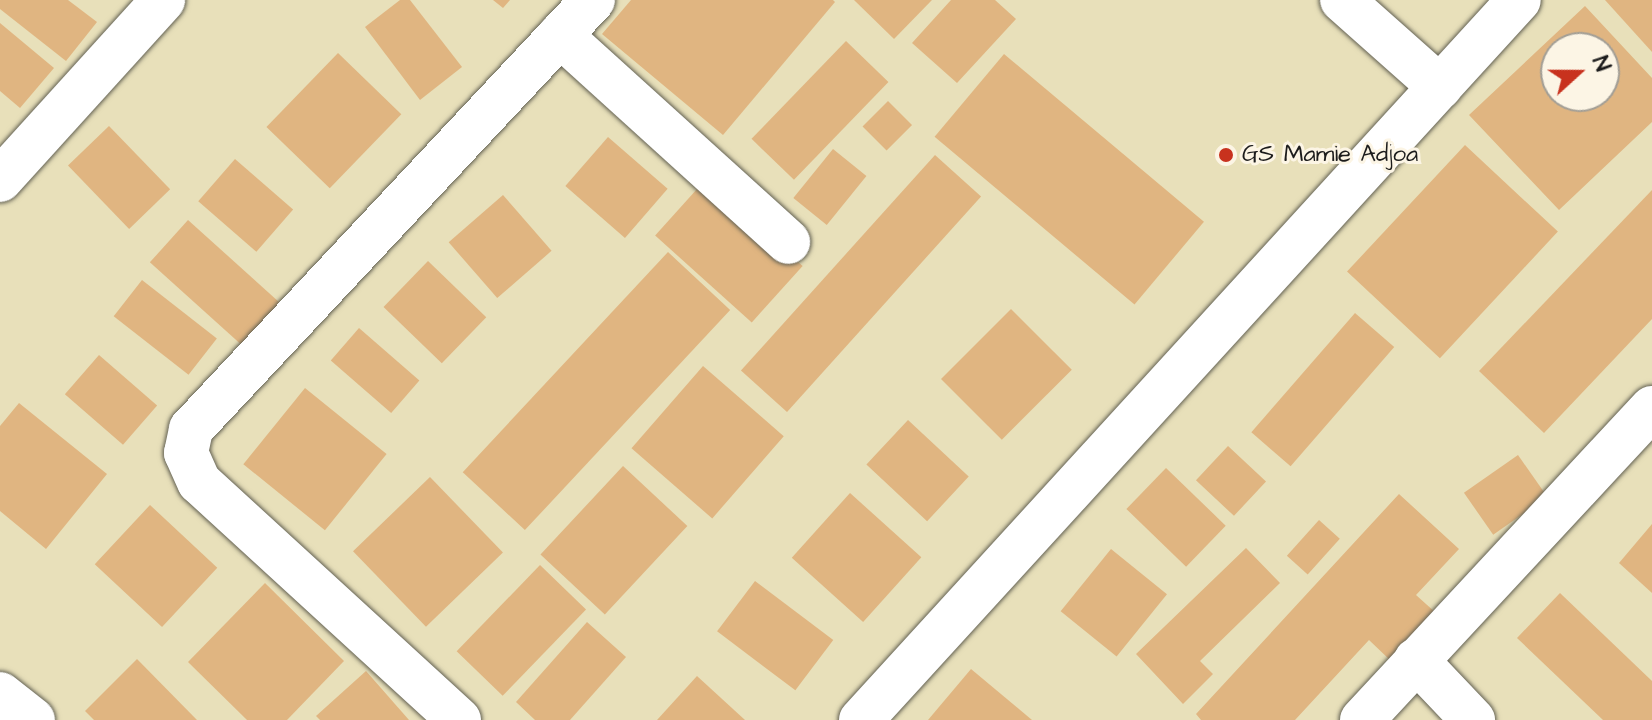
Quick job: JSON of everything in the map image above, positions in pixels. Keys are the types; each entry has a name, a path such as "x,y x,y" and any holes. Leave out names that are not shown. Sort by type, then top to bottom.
{"street":[{"path":"0,180 163,0"},
{"path":"459,720 199,482 186,453 191,429 593,0"},
{"path":"1342,0 1440,87"},
{"path":"861,720 1519,0"},
{"path":"560,35 788,242"},
{"path":"1362,720 1652,408"},
{"path":"1416,660 1473,720"},
{"path":"0,694 33,720"}],"building":[{"path":"0,0 68,0 97,22 66,61 0,9"},
{"path":"400,0 410,0 462,67 420,100 365,27"},
{"path":"493,0 510,0 503,8"},
{"path":"631,0 835,2 723,135 602,34"},
{"path":"854,0 932,0 894,39"},
{"path":"951,0 995,0 1016,19 957,83 912,43"},
{"path":"1605,0 1652,0 1652,52"},
{"path":"1585,6 1609,32 1557,32"},
{"path":"0,23 54,68 20,108 0,91"},
{"path":"846,41 888,82 794,180 752,139"},
{"path":"1620,44 1652,78 1652,122 1559,210 1469,115 1540,48 1540,112 1620,112"},
{"path":"338,53 401,114 330,188 266,127"},
{"path":"1004,54 1204,222 1135,305 935,137"},
{"path":"888,101 912,125 887,150 863,126"},
{"path":"109,126 170,189 129,229 68,166"},
{"path":"608,137 668,189 625,238 565,186"},
{"path":"1465,145 1558,232 1440,358 1347,272"},
{"path":"833,149 866,176 827,225 793,198"},
{"path":"935,155 981,196 787,412 741,371"},
{"path":"235,159 293,210 256,252 198,201"},
{"path":"706,179 803,266 752,322 655,235"},
{"path":"1652,190 1652,319 1544,433 1479,371"},
{"path":"503,195 552,251 497,298 449,242"},
{"path":"188,220 281,304 243,346 150,262"},
{"path":"668,252 730,310 525,530 463,472"},
{"path":"428,261 486,317 442,363 384,307"},
{"path":"142,280 217,338 189,375 114,316"},
{"path":"1011,309 1072,370 1002,440 941,379"},
{"path":"1355,313 1394,347 1291,466 1251,432"},
{"path":"359,328 419,380 391,413 331,360"},
{"path":"99,355 157,406 123,445 65,394"},
{"path":"703,366 784,436 712,518 631,448"},
{"path":"305,388 387,454 325,530 243,464"},
{"path":"19,403 107,474 46,549 0,511 0,426"},
{"path":"908,420 969,477 927,521 866,465"},
{"path":"1228,446 1266,481 1234,516 1196,480"},
{"path":"1518,455 1547,497 1493,535 1464,493"},
{"path":"623,466 687,526 605,615 540,554"},
{"path":"1166,468 1226,526 1186,567 1126,509"},
{"path":"430,477 503,553 426,627 353,551"},
{"path":"850,493 921,557 863,622 792,558"},
{"path":"1399,494 1459,549 1416,595 1436,613 1392,662 1369,640 1295,720 1201,720 1196,714"},
{"path":"150,505 217,568 162,627 95,564"},
{"path":"1319,520 1340,539 1308,574 1287,556"},
{"path":"1652,524 1652,593 1619,563"},
{"path":"1246,548 1280,583 1200,661 1213,674 1183,704 1136,654"},
{"path":"1111,549 1167,594 1117,656 1061,611"},
{"path":"540,565 586,609 503,696 457,651"},
{"path":"755,581 833,640 795,690 717,631"},
{"path":"265,583 344,661 287,720 247,720 188,662"},
{"path":"1560,593 1652,681 1652,720 1603,720 1517,638"},
{"path":"587,622 626,657 570,720 535,720 516,702"},
{"path":"137,659 197,720 94,720 85,711"},
{"path":"971,669 1032,720 928,720"},
{"path":"366,671 409,720 320,720 316,716"},
{"path":"697,676 745,720 657,720"}],"place":[{"name":"GS Mamie Adjoa","path":"1226,155"}]}
